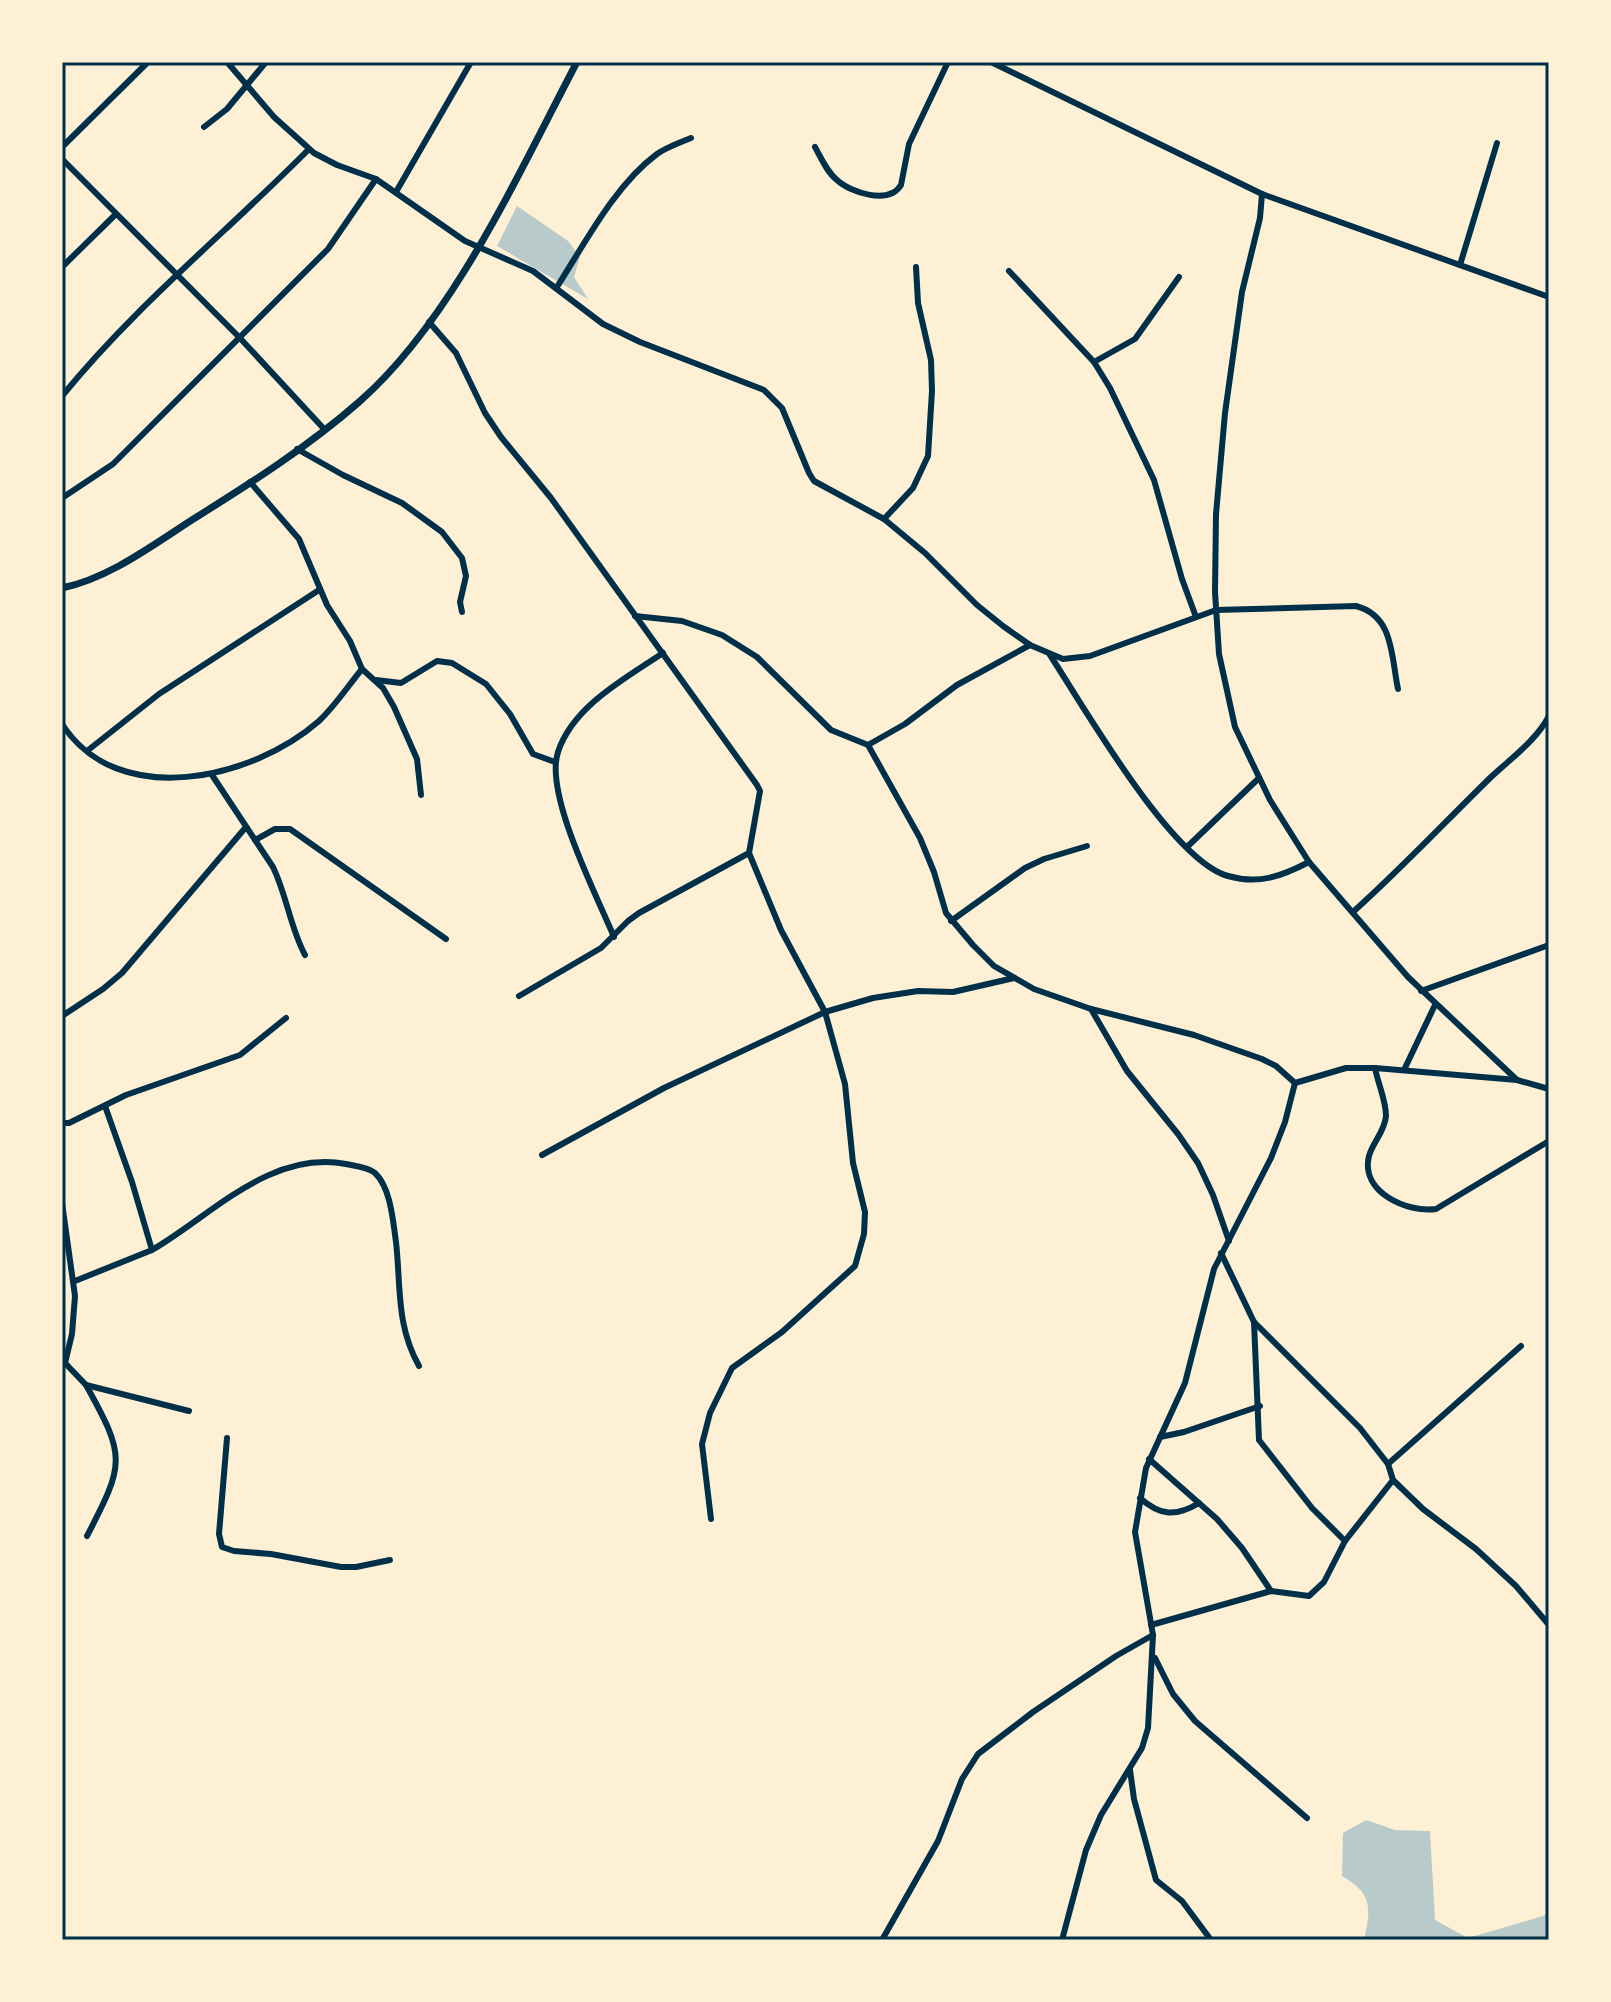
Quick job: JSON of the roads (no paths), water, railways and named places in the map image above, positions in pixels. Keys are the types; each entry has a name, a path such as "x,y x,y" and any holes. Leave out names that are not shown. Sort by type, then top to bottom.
{"street":[{"path":"62,147 148,62"},
{"path":"227,62 274,117 309,149 337,165 376,179 443,227 533,271 603,324 640,342 764,390 782,408 814,481 884,519 925,553 977,605 1030,645 1050,655 1075,660 1216,610 1356,606 1368,609 1385,628 1398,689"},
{"path":"204,127 227,109 266,62"},
{"path":"396,192 471,62"},
{"path":"62,588 88,580 137,555 250,482 325,430 387,374 429,322 479,247 577,62"},
{"path":"815,147 838,182 876,195 898,191 909,144 948,62"},
{"path":"991,62 1262,194 1549,297"},
{"path":"557,287 590,235 637,172 664,149 691,138"},
{"path":"1460,265 1497,143"},
{"path":"62,396 124,324 263,196 309,149"},
{"path":"62,159 239,337 325,430"},
{"path":"62,498 113,464 328,249 376,179"},
{"path":"1262,194 1260,218 1242,292 1225,413 1216,514 1219,654 1235,727 1259,778 1309,862 1421,991 1517,1080"},
{"path":"62,267 116,214"},
{"path":"884,519 913,488 928,456 931,360 918,303 916,267"},
{"path":"1009,271 1094,362 1114,396 1154,480 1196,617"},
{"path":"1094,362 1135,339 1179,277"},
{"path":"429,322 456,353 485,413 501,437 551,498 757,785 760,791 749,853 781,930 825,1012 845,1084 853,1163 865,1212 862,1247 855,1266 782,1332 732,1368 724,1381 710,1413 702,1444 711,1519"},
{"path":"297,449 402,503 442,532 462,558 466,576 460,602 462,612"},
{"path":"250,482 299,539 319,590 350,641 362,669 387,693 413,748 421,795"},
{"path":"87,751 159,694 319,590"},
{"path":"635,616 701,626 733,641 775,674 831,730 868,745 920,838 951,921 994,966 1034,989 1091,1009 1217,1042 1276,1066 1295,1083"},
{"path":"868,745 905,724 957,685 1030,645"},
{"path":"614,937 568,829 555,762 563,739 580,718 615,685 663,653"},
{"path":"1050,655 1148,805 1187,847 1218,872 1249,880 1270,880 1309,862"},
{"path":"373,679 401,683 437,661 452,663 486,684 510,714 533,754 555,762"},
{"path":"62,724 87,751 127,773 212,775 243,765 307,730 362,669"},
{"path":"1353,912 1431,840 1492,776 1523,750 1549,716"},
{"path":"212,775 280,882 291,926 305,955"},
{"path":"1187,847 1259,778"},
{"path":"62,1016 122,973 246,827"},
{"path":"255,840 275,829 290,829 446,939"},
{"path":"951,921 1025,868 1087,846"},
{"path":"519,996 601,948 639,913 749,853"},
{"path":"1421,991 1549,945"},
{"path":"542,1155 664,1088 825,1012 873,998 918,991 953,992 1014,978"},
{"path":"1404,1070 1435,1005"},
{"path":"1091,1009 1127,1071 1198,1163 1229,1242"},
{"path":"62,1123 126,1095 240,1055 286,1018"},
{"path":"1295,1083 1346,1068 1375,1068 1517,1080 1549,1089"},
{"path":"1375,1068 1386,1118 1370,1155 1368,1169 1370,1178 1380,1191 1397,1203 1423,1211 1436,1209 1549,1141"},
{"path":"1062,1940 1086,1850 1101,1815 1142,1748 1148,1728 1153,1635 1136,1545 1140,1498 1149,1459 1185,1383 1214,1269 1279,1140 1295,1083"},
{"path":"105,1106 152,1250"},
{"path":"75,1281 152,1250 248,1186 291,1166 322,1160 367,1169 374,1172 387,1198 397,1255 402,1325 407,1346 419,1366"},
{"path":"62,1203 75,1281 74,1319 64,1362 86,1385 110,1429 117,1460 112,1484 87,1536"},
{"path":"1221,1253 1254,1322 1360,1428 1388,1464 1393,1480 1516,1586 1549,1625"},
{"path":"1254,1322 1260,1406 1259,1440 1312,1508 1345,1541"},
{"path":"1388,1464 1521,1346"},
{"path":"86,1385 189,1411"},
{"path":"1160,1437 1260,1406"},
{"path":"227,1438 219,1534 222,1547 341,1567 390,1560"},
{"path":"1149,1459 1199,1503 1242,1548 1271,1591"},
{"path":"1151,1625 1271,1591 1309,1596 1324,1582 1345,1541 1393,1480"},
{"path":"1140,1498 1152,1508 1173,1515 1199,1503"},
{"path":"882,1940 938,1841 950,1817 962,1779 978,1754 1033,1712 1153,1635"},
{"path":"1153,1654 1173,1694 1195,1721 1307,1818"},
{"path":"1130,1770 1134,1799 1156,1880 1182,1901 1211,1940"}]}
